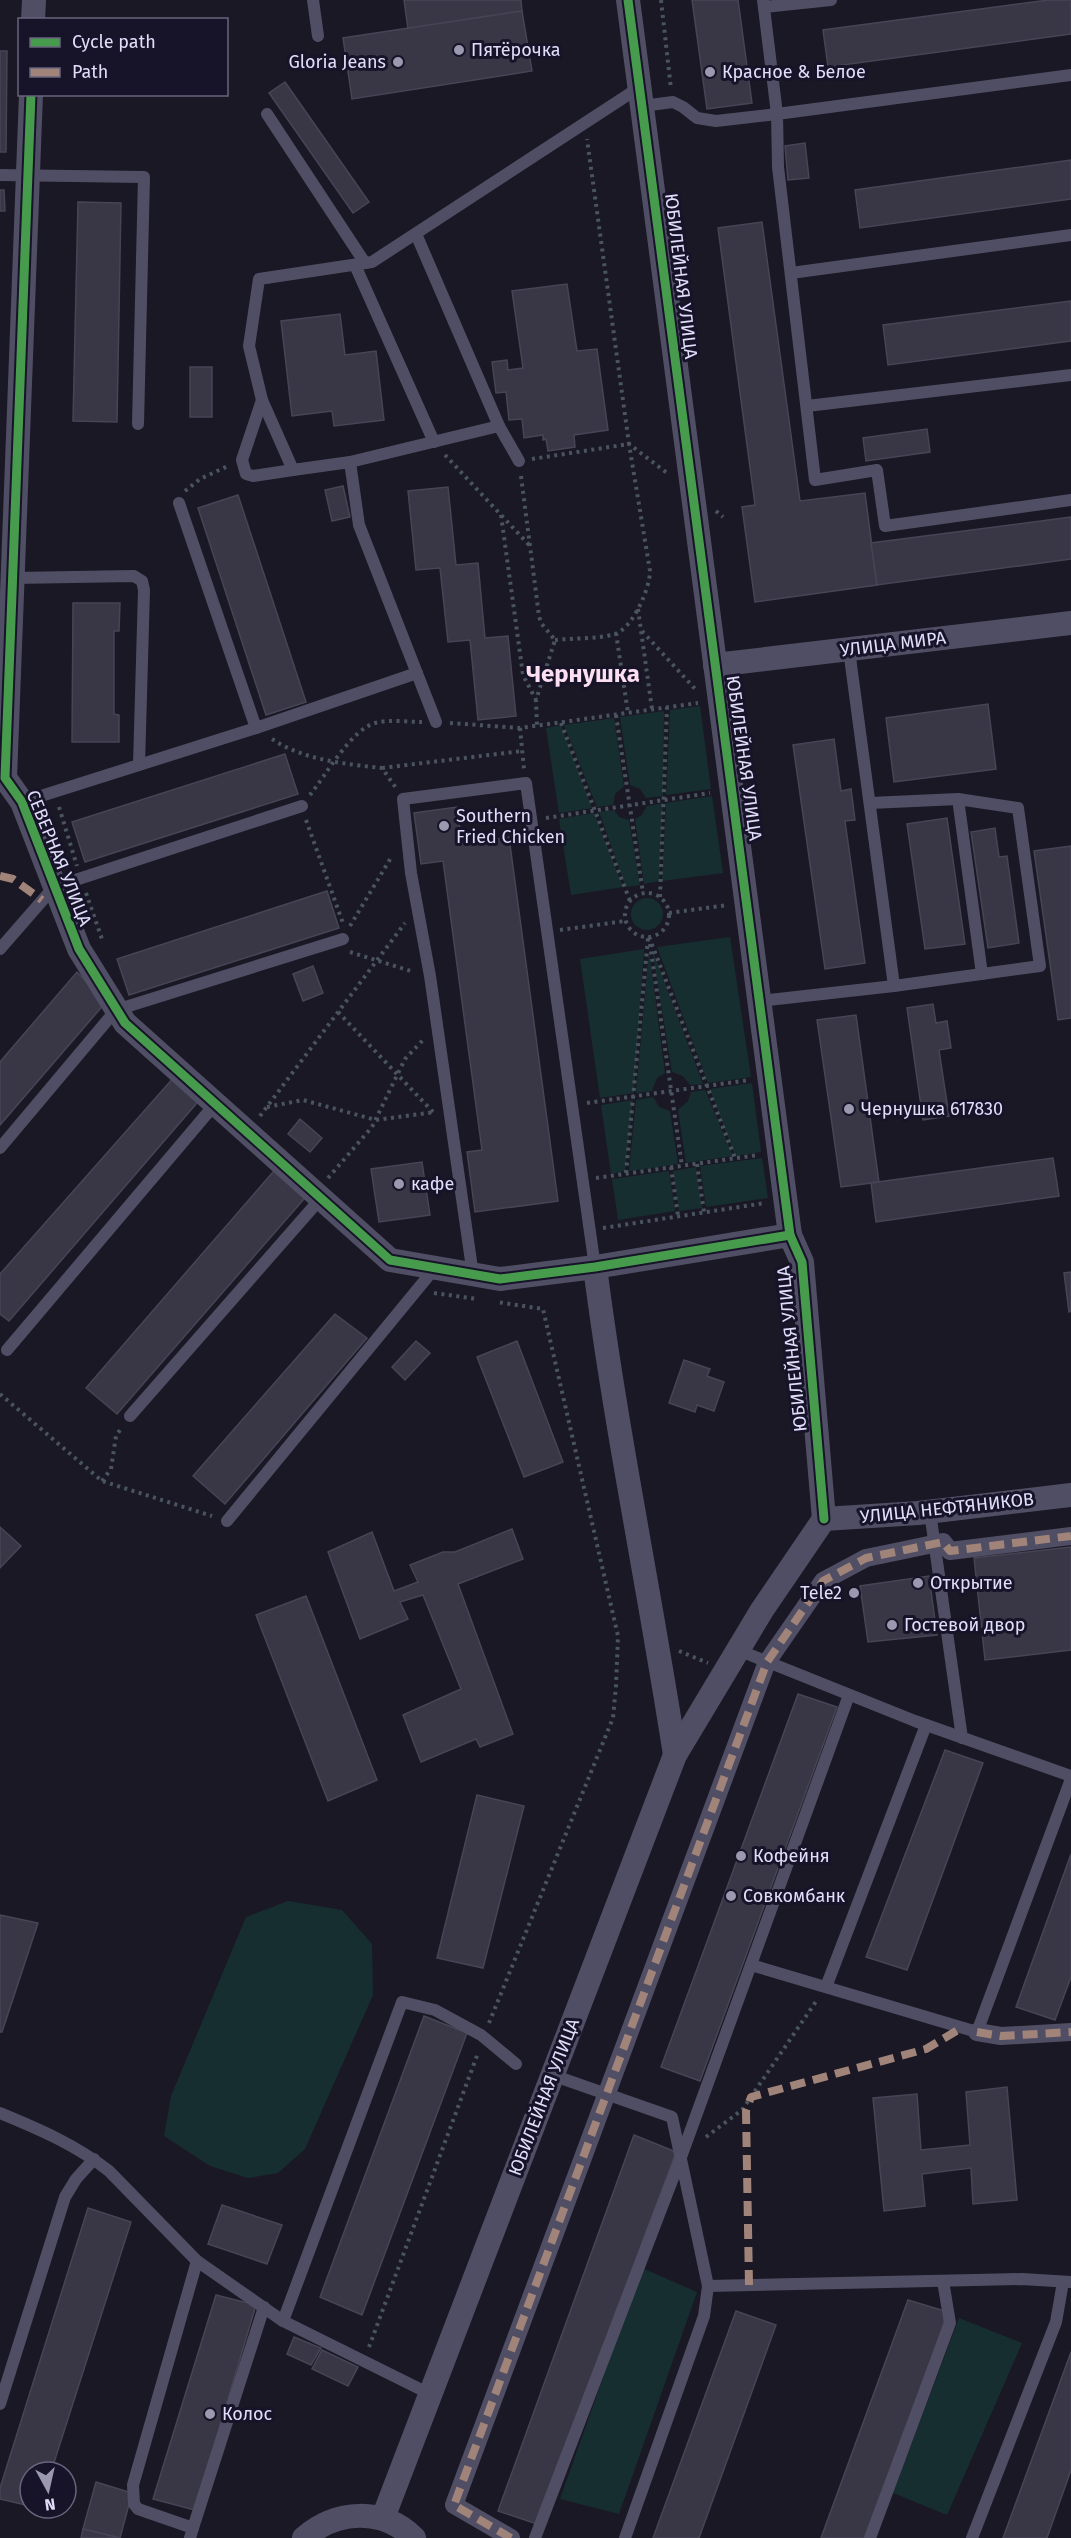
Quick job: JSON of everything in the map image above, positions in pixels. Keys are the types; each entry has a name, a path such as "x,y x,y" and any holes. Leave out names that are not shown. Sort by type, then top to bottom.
{"street":[{"path":"33,18 34,0"},
{"name":"ЮБИЛЕЙНАЯ УЛИЦА","path":"383,2518 675,1755 727,1667 824,1519 802,1262 790,1235 732,790 713,701 715,664 628,0"},
{"name":"СЕВЕРНАЯ УЛИЦА","path":"31,96 9,566 3,777 22,802 79,949 116,1010 125,1023 390,1260 500,1279 595,1267 790,1235"},
{"name":"УЛИЦА МИРА","path":"715,664 1071,623"},
{"path":"595,1267 608,1368 658,1643 675,1755"},
{"name":"УЛИЦА НЕФТЯНИКОВ","path":"824,1519 930,1512 1071,1495"},
{"path":"511,2538 454,2505 767,1662 823,1581 866,1558 943,1542 950,1551 1071,1536"},
{"path":"977,2032 1000,2036 1071,2032"},
{"path":"304,2538 317,2527 338,2518 360,2515 383,2518 405,2529 414,2538"}],"lane":[{"path":"313,0 318,36"},
{"path":"831,0 764,3 777,114 778,167 815,480 877,470 885,526 1071,500"},
{"path":"293,470 262,400 249,346 259,279 372,262 585,123 641,96 673,102 697,118 716,122 1071,75"},
{"path":"267,114 360,264 434,442"},
{"path":"0,175 144,177 138,424"},
{"path":"416,234 499,426 519,461"},
{"path":"791,273 1071,235"},
{"path":"807,406 1071,375"},
{"path":"262,400 242,460 246,474 253,476 350,462 499,426"},
{"path":"350,462 359,525 436,722"},
{"path":"179,503 256,728"},
{"path":"9,566 134,576 142,581 144,590 139,765"},
{"path":"849,650 894,986"},
{"path":"22,802 256,728 417,673"},
{"path":"473,1275 430,976 405,834 403,799 526,783 595,1267"},
{"path":"760,1001 1040,966 1018,808 958,799 870,803"},
{"path":"958,799 981,974"},
{"path":"0,949 54,886 302,806"},
{"path":"0,1149 116,1010 343,939"},
{"path":"7,1350 216,1103"},
{"path":"130,1416 319,1195"},
{"path":"228,1521 435,1268"},
{"path":"930,1512 962,1738"},
{"path":"727,1667 767,1662 926,1725 1071,1778 977,2032 751,1965"},
{"path":"535,2538 681,2157 849,1695"},
{"path":"826,1987 926,1725"},
{"path":"283,2321 402,2002 435,2010 484,2038 516,2064"},
{"path":"552,2075 672,2117 708,2286 704,2316 625,2538"},
{"path":"0,2113 59,2138 94,2159 109,2171 196,2261 283,2321 430,2394"},
{"path":"0,2404 64,2197 94,2159"},
{"path":"196,2261 132,2485 134,2504 138,2509 191,2533 264,2307"},
{"path":"708,2286 1022,2279 1067,2282 1056,2322 972,2538"},
{"path":"870,2538 950,2323 943,2281"}],"path":[{"path":"661,0 673,102"},
{"path":"555,640 616,633 625,627 638,608 650,582 585,123"},
{"path":"434,442 530,547"},
{"path":"555,640 541,623 539,616 519,461 629,444 723,517"},
{"path":"179,503 183,493 200,479 242,460"},
{"path":"501,515 523,675 536,700"},
{"path":"638,608 652,710"},
{"path":"641,630 713,701"},
{"path":"616,633 628,713"},
{"path":"537,726 536,700 555,640"},
{"path":"405,834 346,932 302,806 357,734 367,725 378,722 436,722 520,728 713,701"},
{"path":"660,897 667,707"},
{"path":"616,714 643,893"},
{"path":"561,723 630,901"},
{"path":"256,728 284,747 335,762 382,768 522,751"},
{"path":"520,728 526,783"},
{"path":"382,768 403,799"},
{"path":"533,820 732,790"},
{"path":"54,792 106,953"},
{"path":"643,893 660,897 668,907 669,913 664,929 648,937 642,937 631,931 625,921 626,906 643,893"},
{"path":"669,913 747,902"},
{"path":"248,1131 417,907"},
{"path":"548,932 625,921"},
{"path":"648,937 735,1158"},
{"path":"648,937 682,1166"},
{"path":"626,1173 635,1096 648,937"},
{"path":"343,939 350,951 430,976"},
{"path":"338,1012 434,1113"},
{"path":"319,1195 376,1120 405,1059 419,1044 438,1030"},
{"path":"572,1105 771,1077"},
{"path":"267,1107 303,1100 376,1120 450,1111"},
{"path":"582,1180 780,1152"},
{"path":"698,1164 704,1212"},
{"path":"671,1167 678,1216"},
{"path":"590,1230 786,1200"},
{"path":"364,2361 484,2038 613,1718 618,1636 543,1309 417,1290"},
{"path":"0,1394 102,1481 228,1521"},
{"path":"102,1481 111,1469 116,1436 130,1416"},
{"path":"658,1643 727,1667"},
{"path":"681,2157 742,2109 826,1987"}],"green space":[{"path":"700,706 711,789 666,795 670,710"},
{"path":"664,711 663,796 646,798 640,789 630,785 620,717"},
{"path":"614,718 624,786 615,794 613,805 597,807 564,725"},
{"path":"561,725 592,808 559,813 546,728"},
{"path":"712,796 723,873 662,881 666,803"},
{"path":"663,803 659,881 644,884 635,819 642,815 647,806"},
{"path":"614,810 619,817 629,820 640,885 626,887 599,812"},
{"path":"594,813 623,887 571,895 559,819"},
{"path":"647,898 658,903 663,914 658,925 647,930 636,925 631,914 636,903"},
{"path":"730,937 751,1077 708,1083 657,947"},
{"path":"644,949 634,1093 600,1098 580,959"},
{"path":"652,949 703,1084 690,1085 683,1076 672,1072"},
{"path":"649,950 665,1073 657,1078 652,1091 636,1093"},
{"path":"752,1083 761,1152 735,1156 710,1089"},
{"path":"705,1090 733,1156 686,1163 678,1110 688,1101 691,1092"},
{"path":"653,1097 659,1107 670,1111 678,1164 629,1171 636,1100"},
{"path":"633,1100 625,1171 611,1174 601,1105"},
{"path":"762,1158 768,1198 706,1207 700,1166"},
{"path":"696,1167 702,1208 679,1211 673,1171"},
{"path":"669,1171 675,1211 618,1220 612,1179"},
{"path":"288,1901 342,1910 372,1944 373,1995 305,2149 278,2173 248,2178 210,2166 164,2136 171,2096 246,1917"},
{"path":"642,2268 697,2292 619,2514 560,2499"},
{"path":"959,2318 1022,2343 947,2515 893,2493"}],"building":[{"path":"404,0 521,0 522,11 408,29"},
{"path":"692,0 738,0 752,103 707,109"},
{"path":"1048,0 1071,0 1071,34 828,67 823,30"},
{"path":"522,11 532,71 352,99 343,38"},
{"path":"0,51 7,51 6,152 0,152"},
{"path":"285,82 369,202 353,213 269,93"},
{"path":"805,143 809,178 788,180 785,146"},
{"path":"1071,160 1071,199 860,228 855,190"},
{"path":"0,190 4,190 5,211 0,211"},
{"path":"78,202 121,203 117,422 73,421"},
{"path":"762,222 800,501 865,493 877,585 755,602 742,507 755,505 718,228"},
{"path":"567,284 577,351 597,349 608,430 574,435 575,447 548,451 543,435 524,438 522,419 509,420 506,392 496,393 492,362 507,360 508,370 523,368 512,291"},
{"path":"1071,301 1071,341 888,365 883,325"},
{"path":"340,314 345,355 376,351 384,420 334,426 332,411 292,416 281,321"},
{"path":"190,367 212,367 212,417 190,417"},
{"path":"927,429 930,452 866,461 863,438"},
{"path":"343,486 350,517 332,521 325,490"},
{"path":"448,487 456,565 478,563 485,638 508,636 516,716 478,720 470,640 448,642 440,568 416,570 408,491"},
{"path":"238,495 306,702 266,715 198,508"},
{"path":"1071,517 1071,559 877,585 871,543"},
{"path":"73,603 120,603 119,631 114,631 114,714 119,715 119,742 72,742"},
{"path":"988,704 996,769 894,782 886,718"},
{"path":"834,739 841,791 851,789 855,820 845,821 865,963 825,969 793,745"},
{"path":"285,754 298,794 85,862 72,822"},
{"path":"457,807 462,844 509,837 558,1201 475,1212 467,1152 482,1150 443,861 421,864 414,813"},
{"path":"947,818 965,944 925,949 907,824"},
{"path":"995,828 999,857 1007,856 1019,943 988,948 971,832"},
{"path":"1071,846 1071,1018 1058,1020 1034,851"},
{"path":"327,891 339,928 129,995 117,959"},
{"path":"313,966 323,993 303,1001 293,974"},
{"path":"77,972 106,1002 0,1125 0,1062"},
{"path":"933,1004 936,1023 947,1021 951,1048 939,1050 949,1116 923,1120 907,1008"},
{"path":"856,1015 879,1182 841,1187 817,1020"},
{"path":"175,1076 202,1097 9,1321 0,1314 0,1274"},
{"path":"300,1119 322,1138 310,1152 288,1134"},
{"path":"1053,1158 1059,1196 876,1222 871,1183"},
{"name":"кафе","path":"422,1162 430,1215 379,1222 371,1169"},
{"path":"279,1165 310,1192 117,1414 86,1388"},
{"path":"1071,1272 1071,1311 1069,1312 1064,1273"},
{"path":"335,1314 367,1338 225,1504 193,1476"},
{"path":"416,1341 430,1353 405,1380 392,1367"},
{"path":"517,1341 563,1462 524,1477 477,1357"},
{"path":"684,1360 710,1369 707,1376 724,1382 714,1411 697,1405 695,1412 669,1403"},
{"path":"0,1527 21,1546 0,1568"},
{"path":"512,1529 523,1559 458,1584 513,1734 480,1747 476,1739 421,1762 403,1715 461,1689 423,1595 400,1602 408,1619 360,1639 328,1552 372,1532 394,1591 418,1582 410,1565 443,1552 455,1552"},
{"path":"1071,1547 1071,1650 985,1660 974,1558"},
{"path":"929,1576 937,1635 868,1642 860,1586"},
{"path":"306,1596 377,1780 328,1801 256,1615"},
{"path":"798,1694 837,1707 700,2081 661,2067"},
{"path":"945,1750 983,1763 907,1970 866,1957"},
{"path":"477,1795 524,1806 483,1968 437,1958"},
{"path":"1071,1854 1071,1977 1055,2020 1016,2007"},
{"path":"0,1915 38,1923 2,2032 0,2032"},
{"path":"424,2016 467,2033 362,2315 320,2297"},
{"path":"1007,2087 1017,2200 973,2204 971,2168 922,2174 925,2206 884,2211 873,2098 917,2094 921,2150 970,2145 966,2092"},
{"path":"634,2135 676,2152 537,2524 498,2511"},
{"path":"222,2205 282,2225 267,2264 208,2244"},
{"path":"88,2208 131,2222 55,2460 18,2460 18,2503 0,2499 0,2488"},
{"path":"216,2295 256,2305 195,2510 153,2499"},
{"path":"908,2300 948,2312 867,2538 821,2538"},
{"path":"736,2311 776,2325 699,2538 653,2538"},
{"path":"294,2337 321,2348 311,2365 287,2354"},
{"path":"322,2350 358,2367 348,2386 312,2369"},
{"path":"1071,2352 1071,2470 1047,2538 1003,2538"},
{"path":"96,2482 132,2493 120,2538 83,2529"},
{"path":"83,2529 120,2538 81,2538"}],"marked path":[{"path":"0,876 13,879 42,900"},
{"path":"511,2538 454,2505 767,1662 823,1581 866,1558 943,1542 950,1551 1071,1536"},
{"path":"749,2285 746,2111 751,2097 926,2049 963,2027"},
{"path":"977,2032 1001,2036 1071,2032"}],"cycle path":[{"path":"628,0 790,1235 802,1262 824,1519"},
{"path":"31,96 5,778 22,802 79,949 125,1023 390,1260 500,1279 595,1267 790,1235"}],"place":[{"name":"Пятёрочка","path":"459,50"},
{"name":"Gloria Jeans","path":"398,62"},
{"name":"Красное & Белое","path":"710,72"},
{"name":"Southern Fried Chicken","path":"444,826"},
{"name":"Чернушка 617830","path":"849,1109"},
{"name":"кафе","path":"399,1184"},
{"name":"Открытие","path":"918,1583"},
{"name":"Tele2","path":"854,1593"},
{"name":"Гостевой двор","path":"892,1625"},
{"name":"Кофейня","path":"741,1856"},
{"name":"Совкомбанк","path":"731,1896"},
{"name":"Колос","path":"210,2414"}],"district":[{"name":"Чернушка","path":"583,674"}]}
